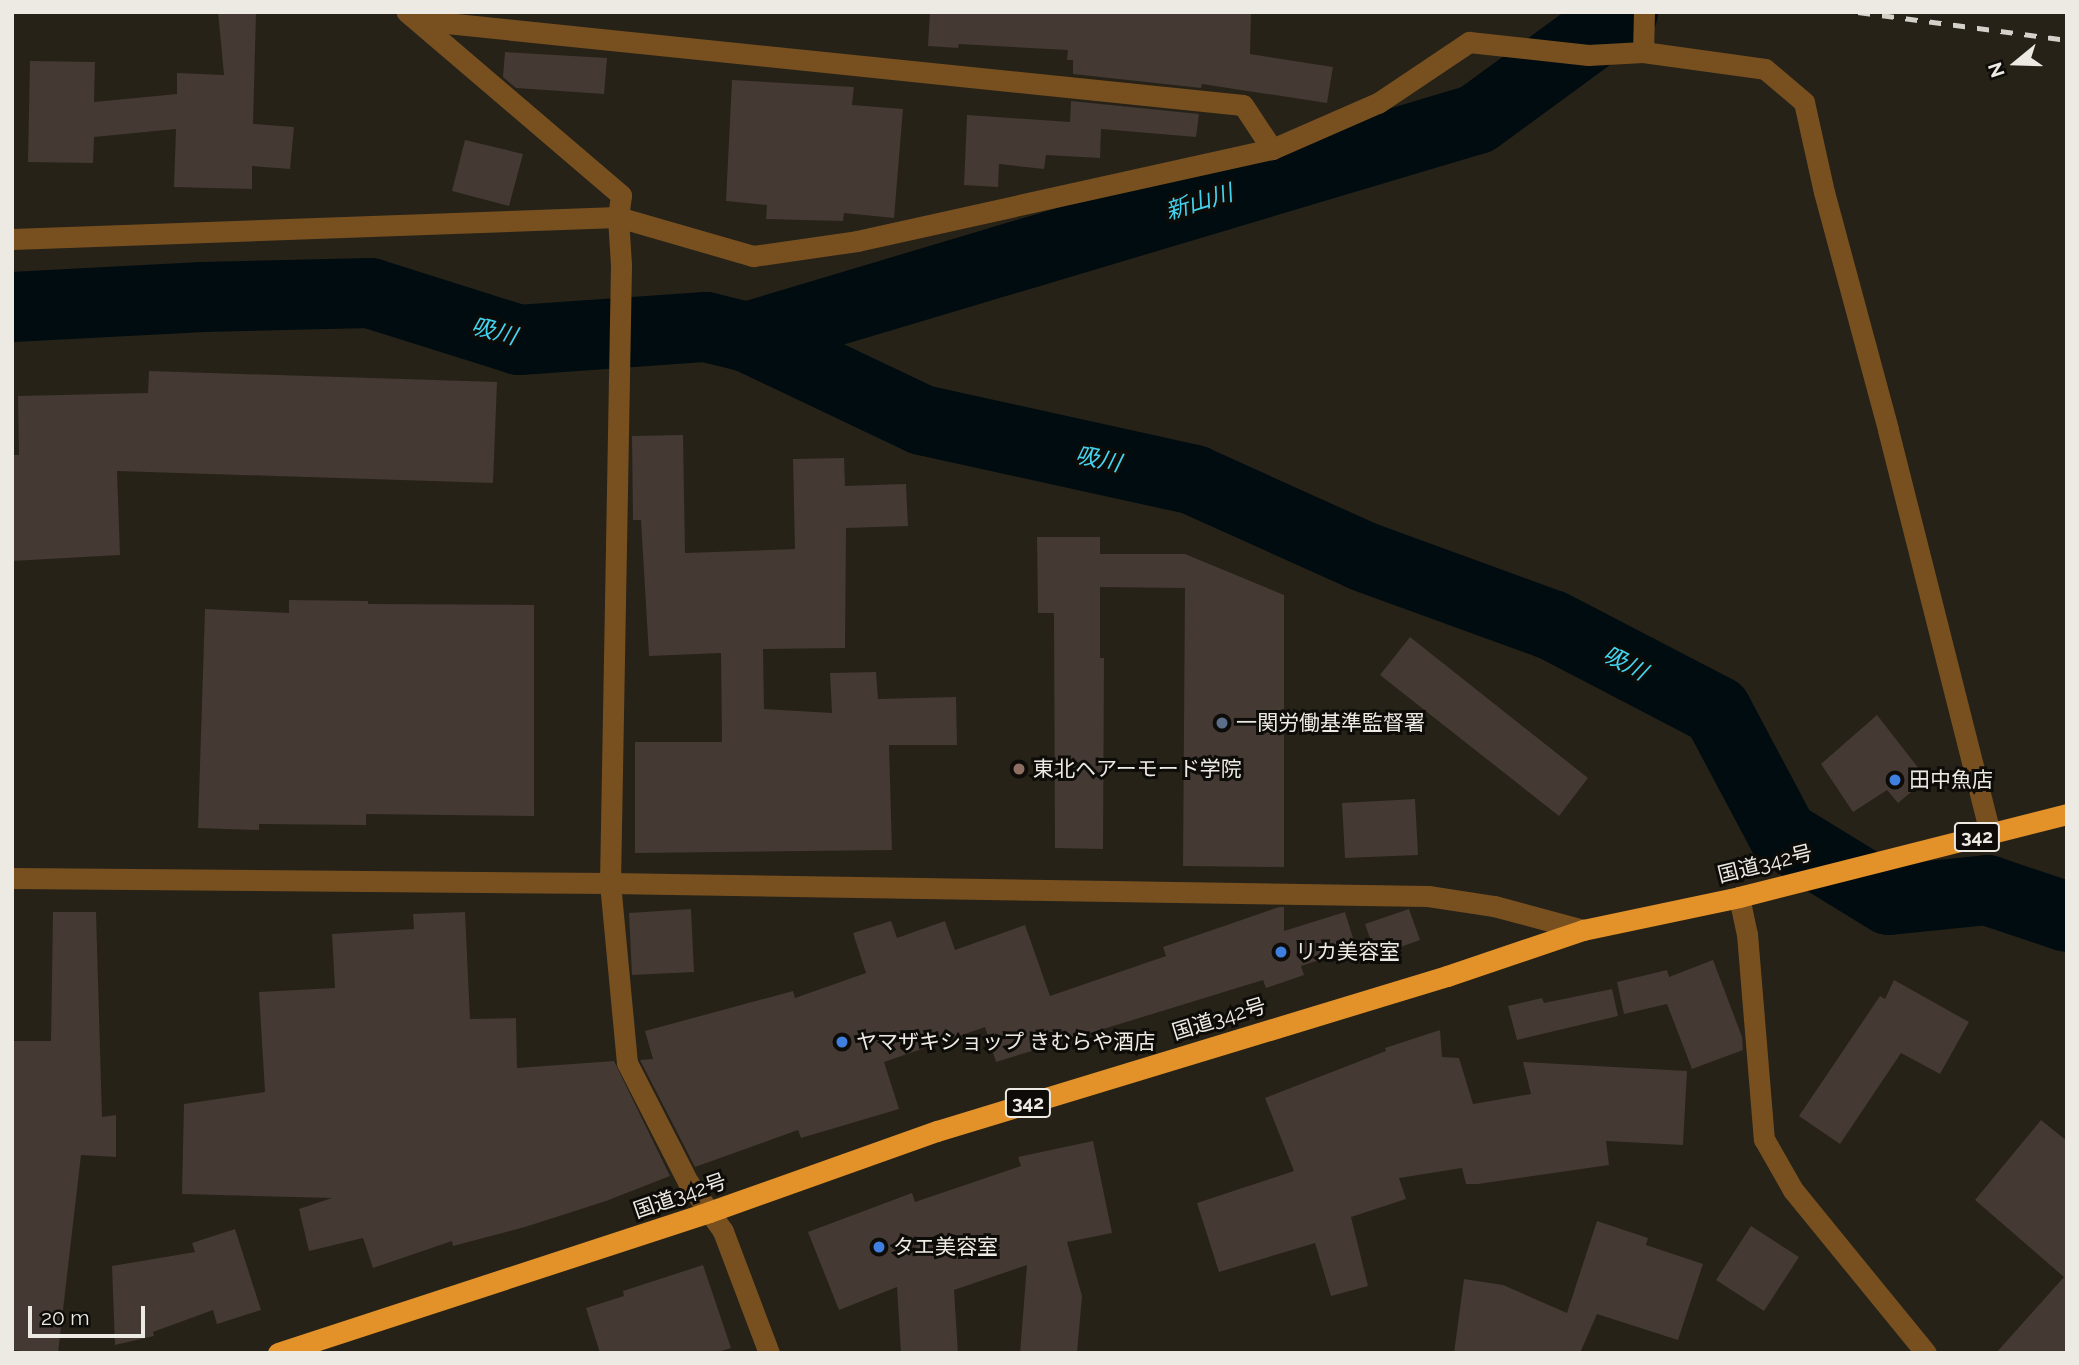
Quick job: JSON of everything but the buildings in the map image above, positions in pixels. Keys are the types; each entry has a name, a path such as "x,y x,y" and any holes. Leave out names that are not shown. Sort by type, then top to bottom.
{"highway":[{"name":"国道342号","path":"295,1351 709,1212 937,1131 1447,976 1583,930 1739,897 2067,814"}],"street":[{"path":"412,16 1243,105 1272,149"},
{"path":"412,16 621,195 618,217 621,265 610,883 627,1063 688,1182 723,1231 769,1353"},
{"path":"1643,52 1644,16"},
{"path":"12,239 618,217 753,256 857,241 1272,149 1378,103 1469,42 1588,55 1643,52 1765,69 1804,102 1824,192 1888,430 1990,833"},
{"path":"12,878 461,884 610,883 1428,896 1494,906 1583,930"},
{"path":"1739,897 1747,934 1764,1139 1793,1190 1926,1353"}],"waterway":[{"name":"新山川","path":"747,337 1477,119 1623,12"},
{"name":"吸川","path":"12,307 203,297 370,293 519,340 706,327 747,337 922,420 1194,480 1362,556 1552,625 1717,711 1783,835 1889,900 1987,890 2067,917"}],"railway":[{"path":"1858,12 2067,40"}],"place":[{"name":"一関労働基準監督署","path":"1222,723"},
{"name":"東北ヘアーモード学院","path":"1019,769"},
{"name":"田中魚店","path":"1895,780"},
{"name":"リカ美容室","path":"1281,952"},
{"name":"ヤマザキショップ きむらや酒店","path":"842,1042"},
{"name":"タエ美容室","path":"879,1247"}]}
